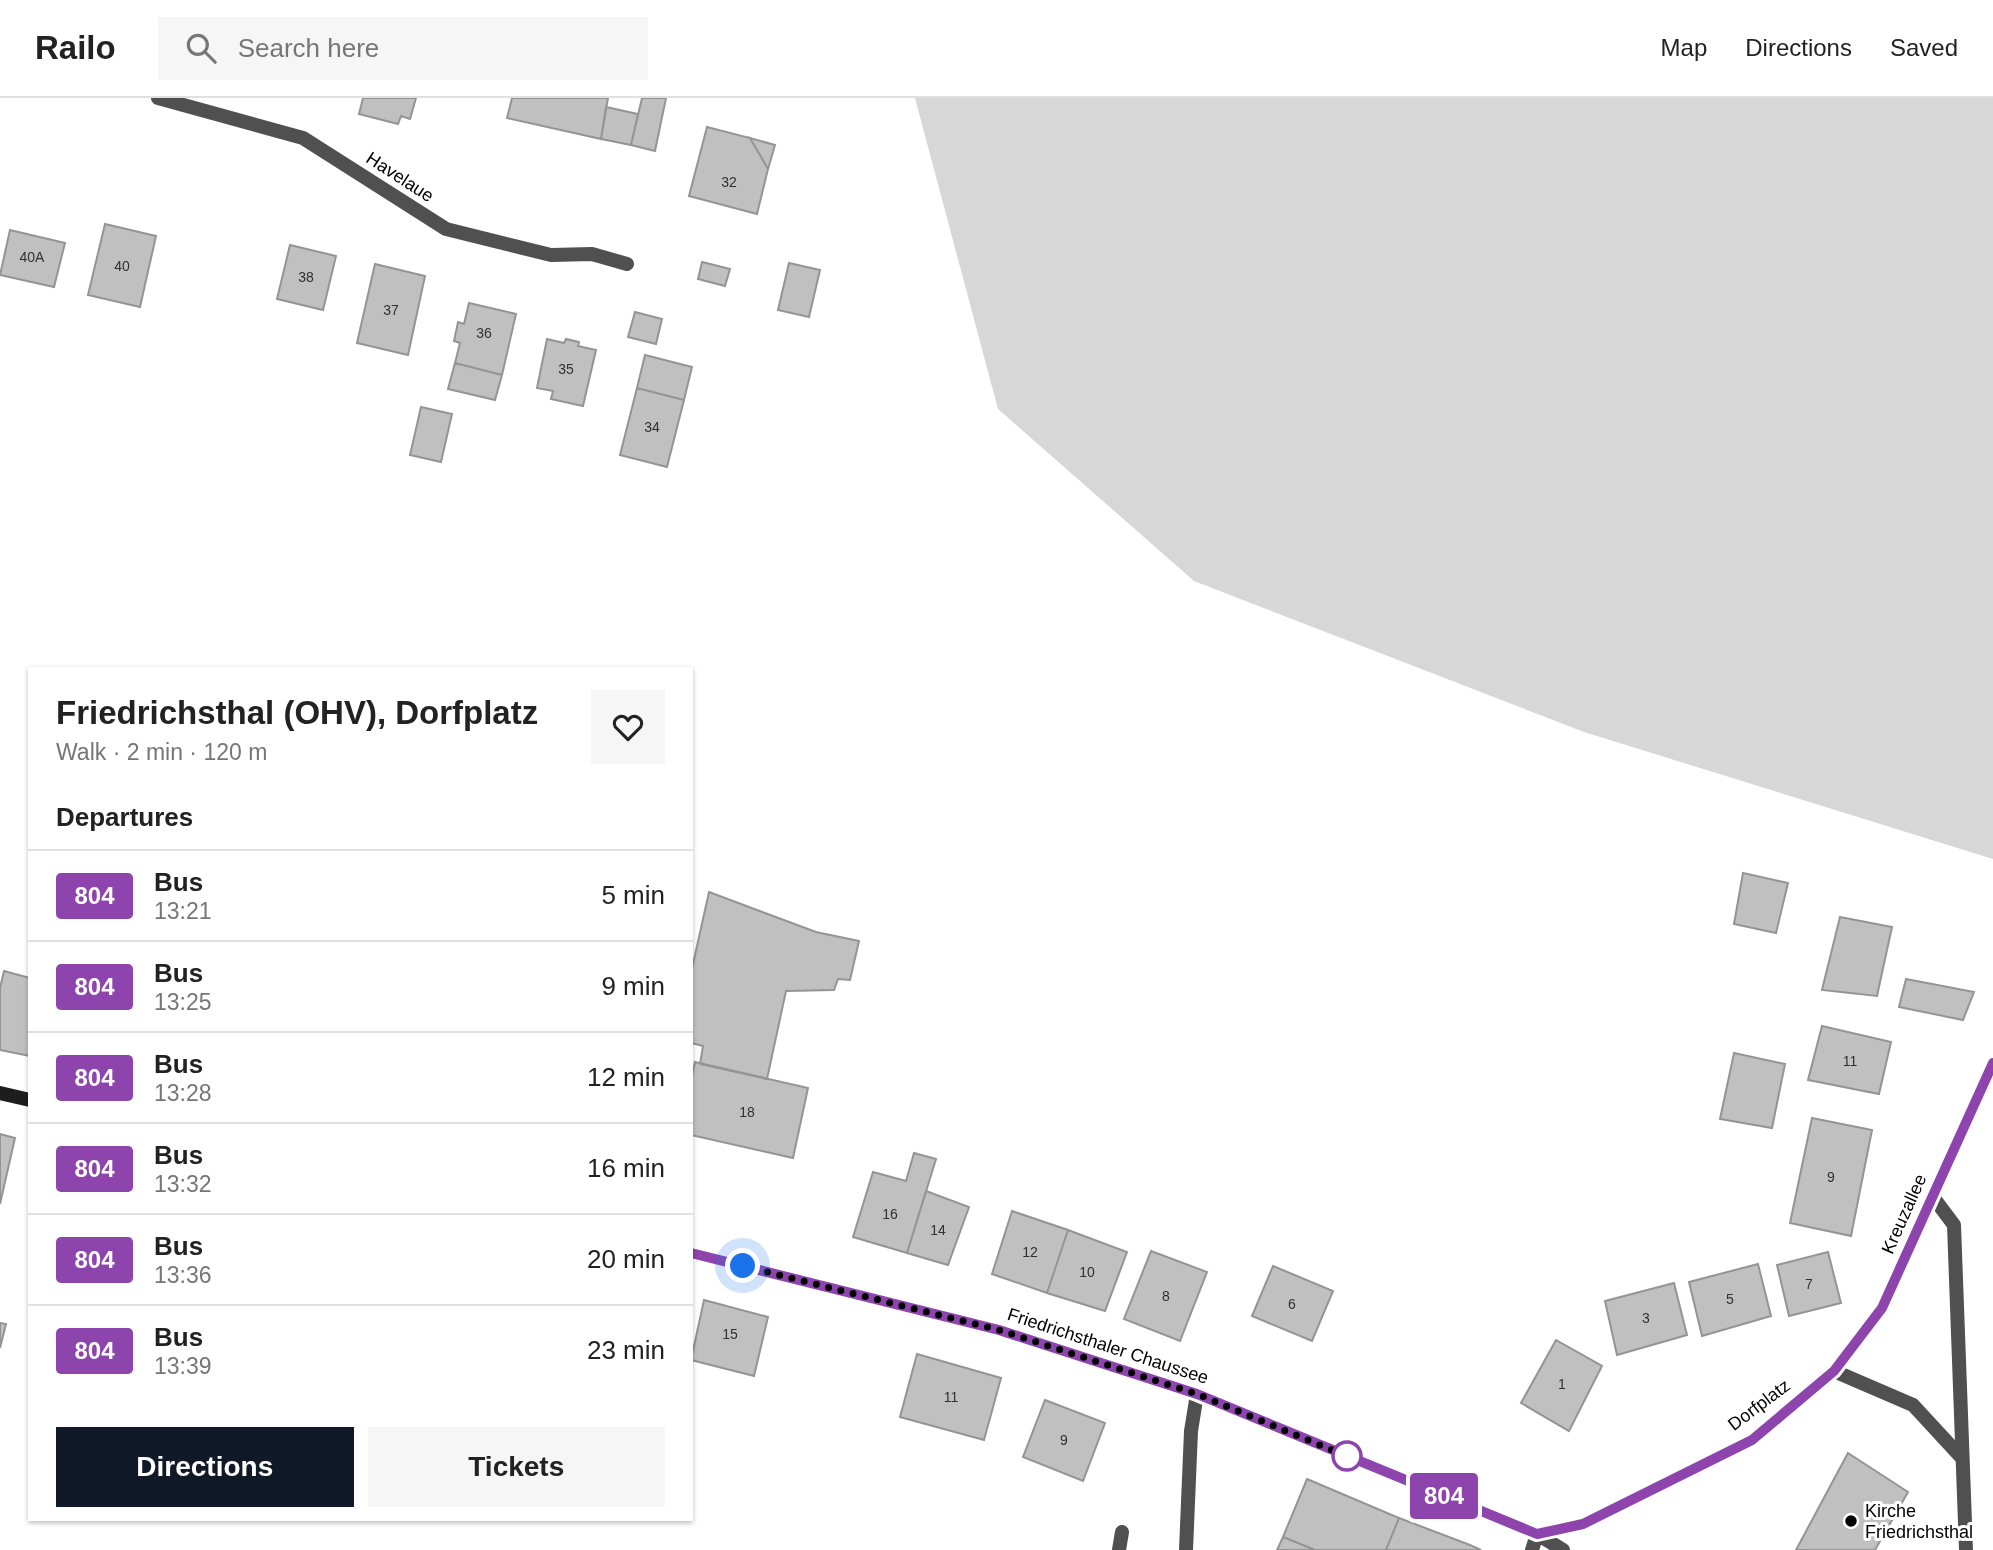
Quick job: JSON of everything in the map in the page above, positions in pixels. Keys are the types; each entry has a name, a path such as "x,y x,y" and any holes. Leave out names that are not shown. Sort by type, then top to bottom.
{"street":[{"name":"Havelaue","path":"158,98 303,138 446,229 551,255 592,254 627,264"},
{"name":"Kreuzallee","path":"1834,1371 1882,1308 1993,1063"},
{"path":"0,1093 28,1100"},
{"path":"1933,1197 1954,1225 1966,1550"},
{"name":"Friedrichsthaler Chaussee","path":"693,1254 999,1330 1197,1394 1537,1534"},
{"path":"1834,1371 1913,1405 1961,1457"},
{"name":"Dorfplatz","path":"1537,1534 1583,1524 1752,1440 1834,1371"},
{"path":"1186,1550 1191,1431 1197,1394"},
{"path":"1119,1550 1122,1532"},
{"path":"1532,1550 1537,1534 1563,1550"}],"shaded area":[{"path":"915,98 1993,98 1993,859 1584,732 1194,581 998,409"}],"building":[{"path":"363,98 416,98 410,119 401,116 398,124 359,114"},
{"path":"512,98 608,98 601,139 507,118"},
{"path":"642,98 666,98 655,151 631,145"},
{"path":"606,107 638,114 631,145 601,139"},
{"path":"707,127 750,138 768,169 757,214 689,196"},
{"path":"750,138 775,145 768,169"},
{"path":"105,224 156,236 140,307 88,295"},
{"path":"10,230 65,243 54,287 0,275"},
{"path":"290,245 336,256 323,310 277,299"},
{"path":"702,262 730,269 725,286 698,279"},
{"path":"789,263 820,270 809,317 778,310"},
{"path":"375,264 425,276 408,355 357,343"},
{"path":"469,303 516,314 502,375 455,363 460,343 454,341 458,322 464,324"},
{"path":"635,312 662,319 656,344 628,337"},
{"path":"547,339 564,343 566,339 579,342 578,346 596,350 583,406 551,399 553,391 537,388"},
{"path":"645,355 692,367 684,400 637,388"},
{"path":"455,363 502,375 495,400 448,389"},
{"path":"637,388 684,400 667,467 620,455"},
{"path":"421,407 452,414 441,462 410,455"},
{"path":"1743,873 1788,883 1776,933 1734,924"},
{"path":"709,892 816,932 859,941 850,980 838,979 834,990 786,991 767,1079 700,1064 703,1046 693,1044 693,964"},
{"path":"1840,917 1892,927 1877,996 1822,990"},
{"path":"4,971 28,977 28,1056 0,1050 0,988"},
{"path":"1906,979 1974,992 1963,1020 1899,1007"},
{"path":"1822,1026 1891,1042 1879,1094 1808,1080"},
{"path":"1734,1053 1785,1064 1772,1128 1720,1119"},
{"path":"695,1062 808,1088 793,1158 693,1135"},
{"path":"1812,1118 1872,1130 1851,1236 1790,1223"},
{"path":"0,1134 15,1138 0,1204"},
{"path":"914,1153 936,1159 907,1253 853,1237 873,1172 906,1181"},
{"path":"926,1191 969,1207 948,1265 907,1253"},
{"path":"1012,1211 1068,1230 1047,1293 992,1274"},
{"path":"1068,1230 1127,1252 1105,1311 1047,1293"},
{"path":"1151,1251 1207,1272 1180,1341 1124,1319"},
{"path":"1828,1252 1841,1303 1789,1316 1777,1265"},
{"path":"1758,1264 1771,1316 1702,1336 1689,1282"},
{"path":"1273,1266 1333,1291 1312,1341 1252,1316"},
{"path":"1674,1283 1687,1335 1617,1355 1605,1301"},
{"path":"704,1300 768,1317 754,1376 693,1361"},
{"path":"0,1323 6,1324 0,1348"},
{"path":"1556,1340 1602,1366 1569,1431 1521,1403"},
{"path":"917,1354 1001,1378 984,1440 900,1417"},
{"path":"1045,1400 1105,1423 1083,1481 1023,1457"},
{"name":"Kirche Friedrichsthal","path":"1848,1453 1908,1492 1875,1550 1796,1550"},
{"path":"1307,1479 1399,1518 1386,1550 1315,1550 1283,1537"},
{"path":"1399,1518 1470,1545 1481,1550 1386,1550"},
{"path":"1283,1537 1315,1550 1277,1550"}],"bus line":[{"name":"804","path":"693,1254 999,1330 1197,1394 1537,1534 1583,1524 1752,1440 1834,1371 1882,1308 1993,1063"}],"place":[{"name":"Kirche Friedrichsthal","path":"1851,1521"}],"route":[{"path":"743,1266 999,1330 1197,1394 1356,1460 1347,1456"}]}
